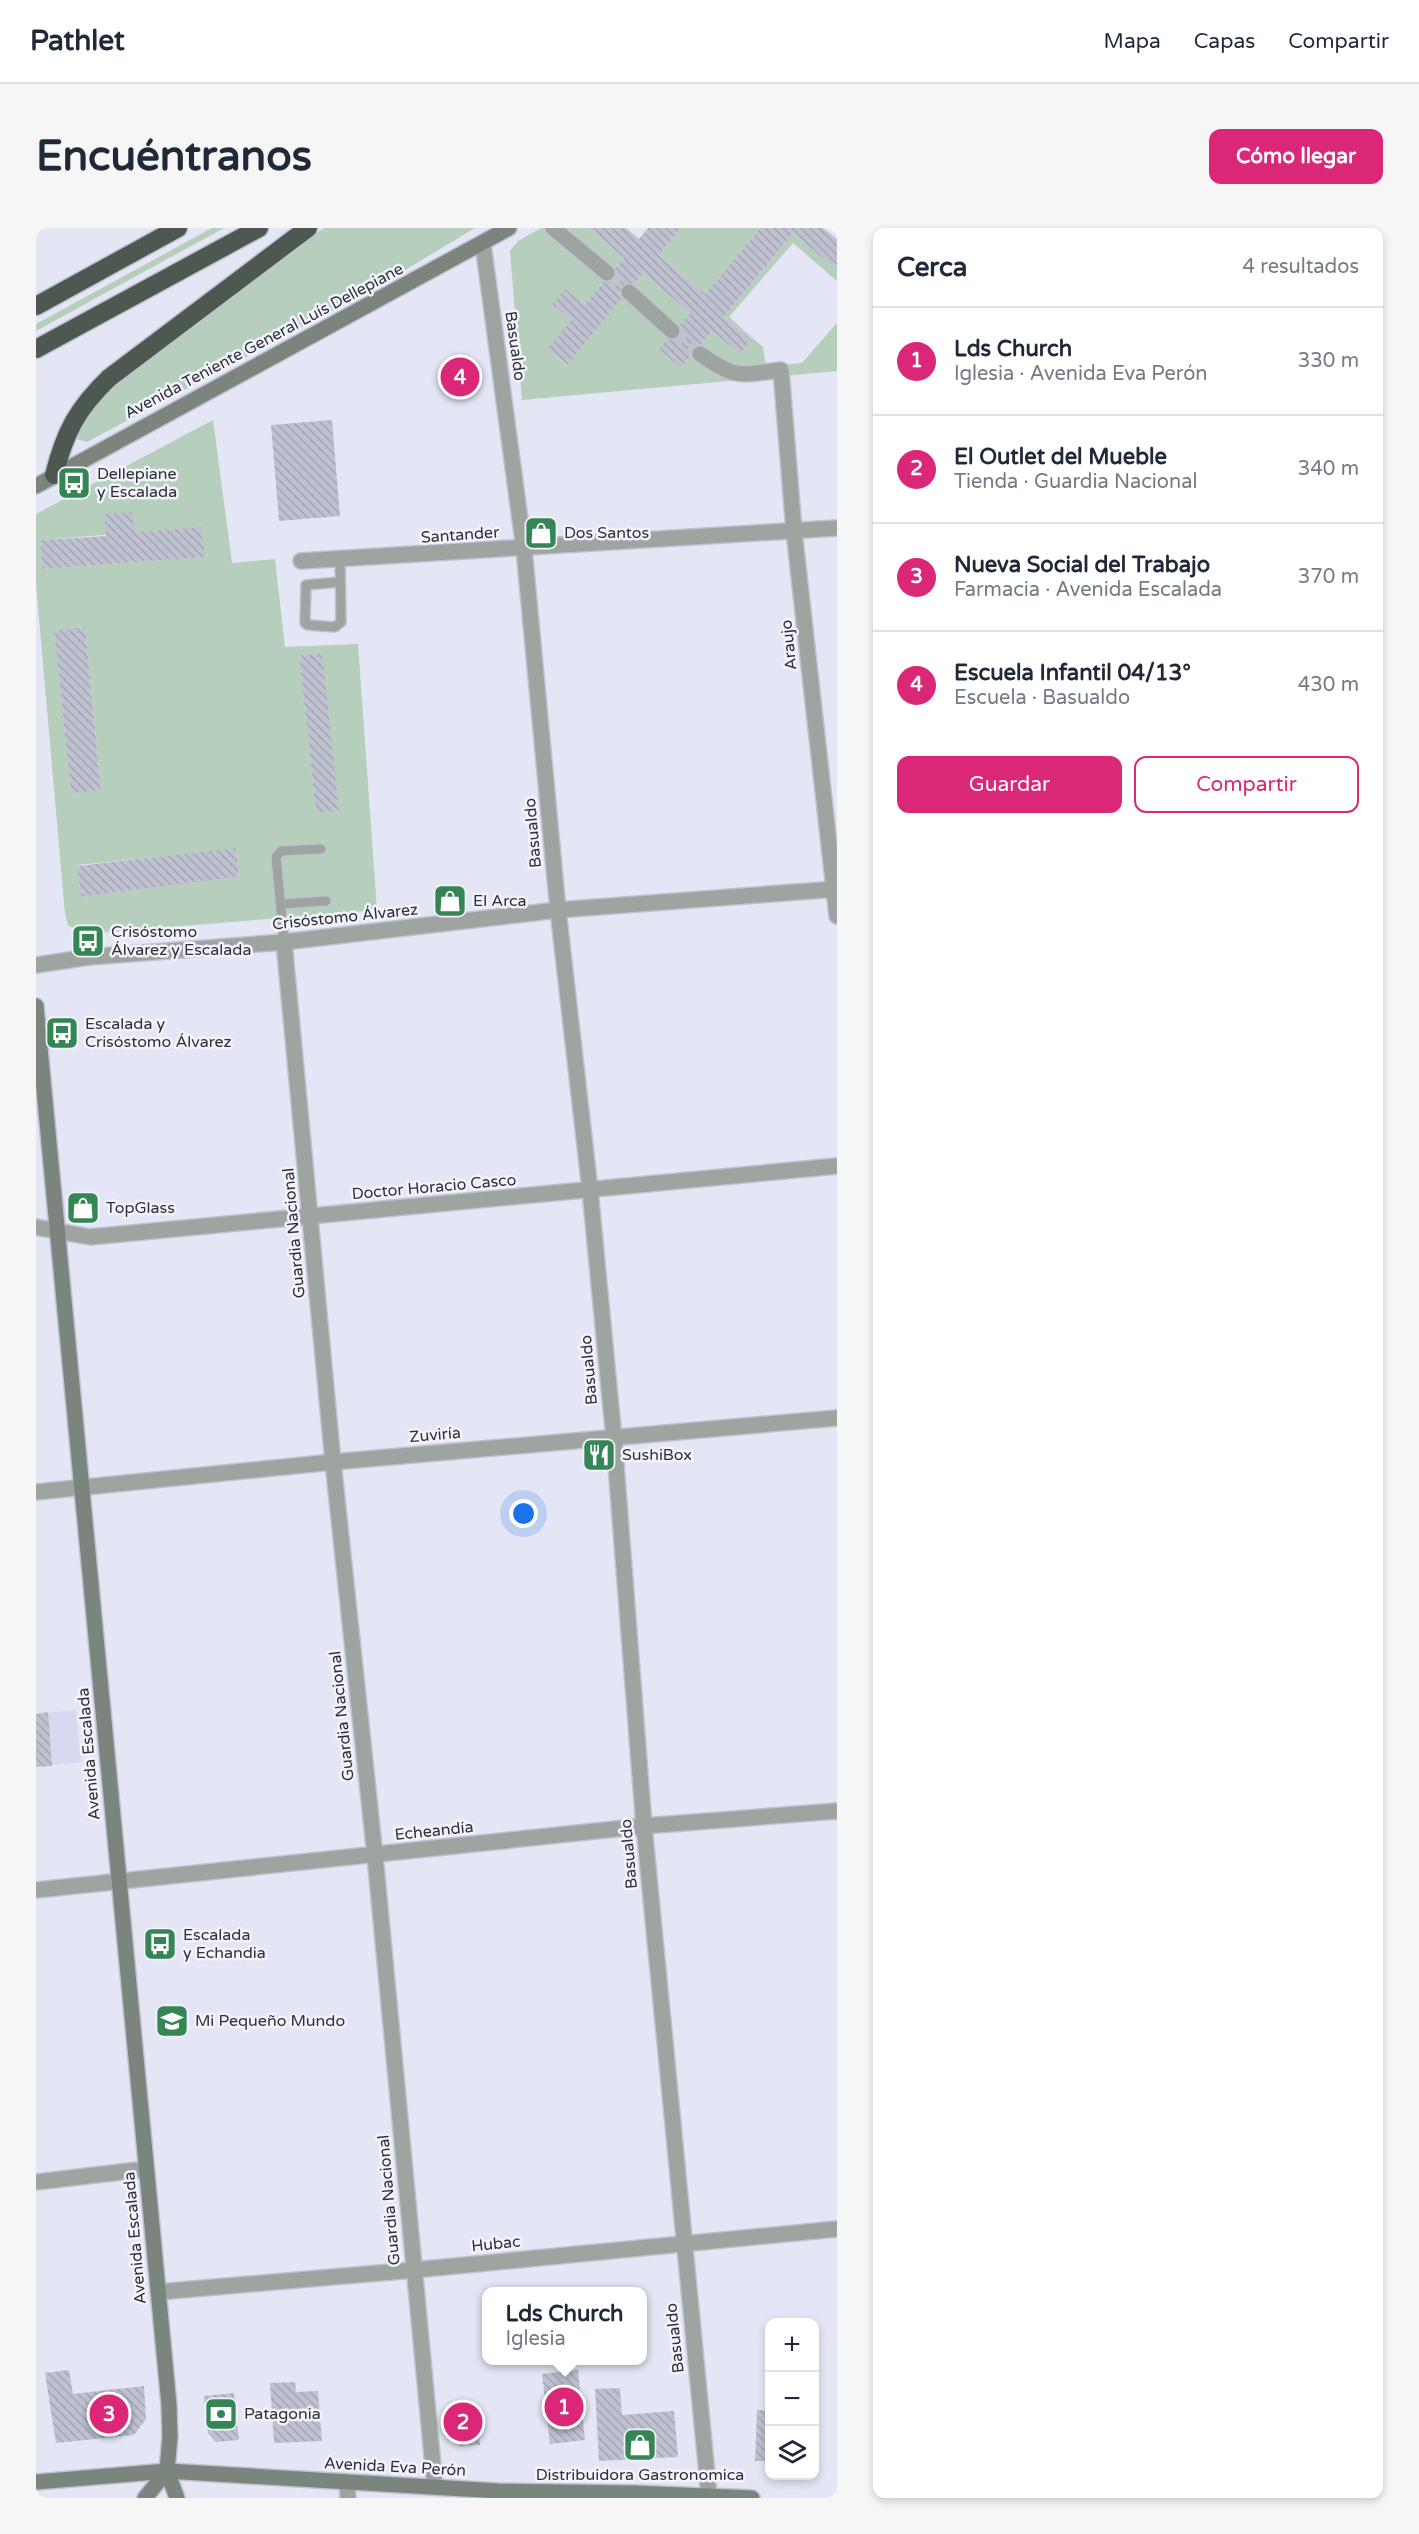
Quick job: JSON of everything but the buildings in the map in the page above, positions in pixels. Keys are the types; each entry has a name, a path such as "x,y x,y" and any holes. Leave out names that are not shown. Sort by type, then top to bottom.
{"highway":[{"path":"36,306 178,228"},
{"path":"36,349 259,228"},
{"path":"54,475 69,426 92,395 118,371 308,228"}],"main road":[{"name":"Avenida Teniente General Luís Dellepiane","path":"36,486 509,228"},
{"name":"Avenida Escalada","path":"36,1006 169,2405 170,2436 167,2471 177,2498"},
{"name":"Avenida Eva Perón","path":"36,2482 167,2471 435,2487 498,2495 709,2495 752,2498"},
{"path":"145,2498 167,2471"}],"street":[{"path":"553,228 607,273"},
{"name":"Basualdo","path":"483,244 524,549 558,910 590,1190 614,1439 644,1826 709,2495"},
{"path":"629,292 672,331"},
{"name":"Araujo","path":"700,354 724,371 740,375 781,370 794,531 836,889 837,916"},
{"name":"Santander","path":"301,561 837,528"},
{"name":"Crisóstomo Álvarez","path":"36,965 89,957 284,942 558,910 836,889"},
{"name":"Guardia Nacional","path":"284,942 333,1462 375,1856 435,2487"},
{"name":"Doctor Horacio Casco","path":"36,1227 90,1237 837,1166"},
{"name":"Zuviría","path":"36,1492 333,1462 837,1418"},
{"name":"Echeandía","path":"36,1890 644,1826 837,1811"},
{"path":"36,2182 147,2169"},
{"name":"Hubac","path":"158,2292 837,2229"},
{"path":"347,2482 348,2498"}],"lane":[{"path":"339,559 340,582 340,625 335,627 308,625 305,622 306,585 340,582"},
{"path":"284,942 276,857 281,851 321,849"},
{"path":"281,904 326,901"}],"shaded area":[{"path":"76,1710 81,1762 36,1767 36,1714"}],"green space":[{"path":"212,228 224,228 36,331 36,324"},
{"path":"324,228 475,228 382,284 87,442 73,438 86,407 229,296"},
{"path":"541,228 592,228 591,230 624,258 584,305 552,304 571,320 548,349 566,365 643,273 690,313 659,349 681,368 712,331 740,354 752,339 724,317 793,233 837,270 837,281 793,243 729,317 763,347 766,366 802,363 837,323 837,371 522,400 510,251 518,241"},
{"path":"681,228 760,228 705,294 659,255"},
{"path":"213,420 232,563 275,559 285,647 358,644 377,910 85,934 68,925 65,914 36,584 36,514","holes":["201,527 204,557 42,569 40,540","85,627 101,789 71,792 54,630","322,653 316,813 299,655","236,849 239,877 81,897 77,865"]}],"tunnel":[{"path":"607,273 629,292"},
{"path":"672,331 700,354"}],"place":[{"name":"Escuela Infantil 04/13°","path":"460,377"},
{"name":"Dellepiane y Escalada","path":"74,483"},
{"name":"Dos Santos","path":"541,533"},
{"name":"El Arca","path":"450,901"},
{"name":"Crisóstomo Álvarez y Escalada","path":"88,941"},
{"name":"Escalada y Crisóstomo Álvarez","path":"62,1033"},
{"name":"TopGlass","path":"83,1208"},
{"name":"SushiBox","path":"599,1455"},
{"name":"Escalada y Echandia","path":"160,1944"},
{"name":"Mi Pequeño Mundo","path":"172,2021"},
{"name":"Lds Church","path":"564,2407"},
{"name":"Nueva Social del Trabajo","path":"109,2414"},
{"name":"Patagonia","path":"221,2414"},
{"name":"El Outlet del Mueble","path":"463,2422"},
{"name":"Distribuidora Gastronomica","path":"640,2445"}]}
